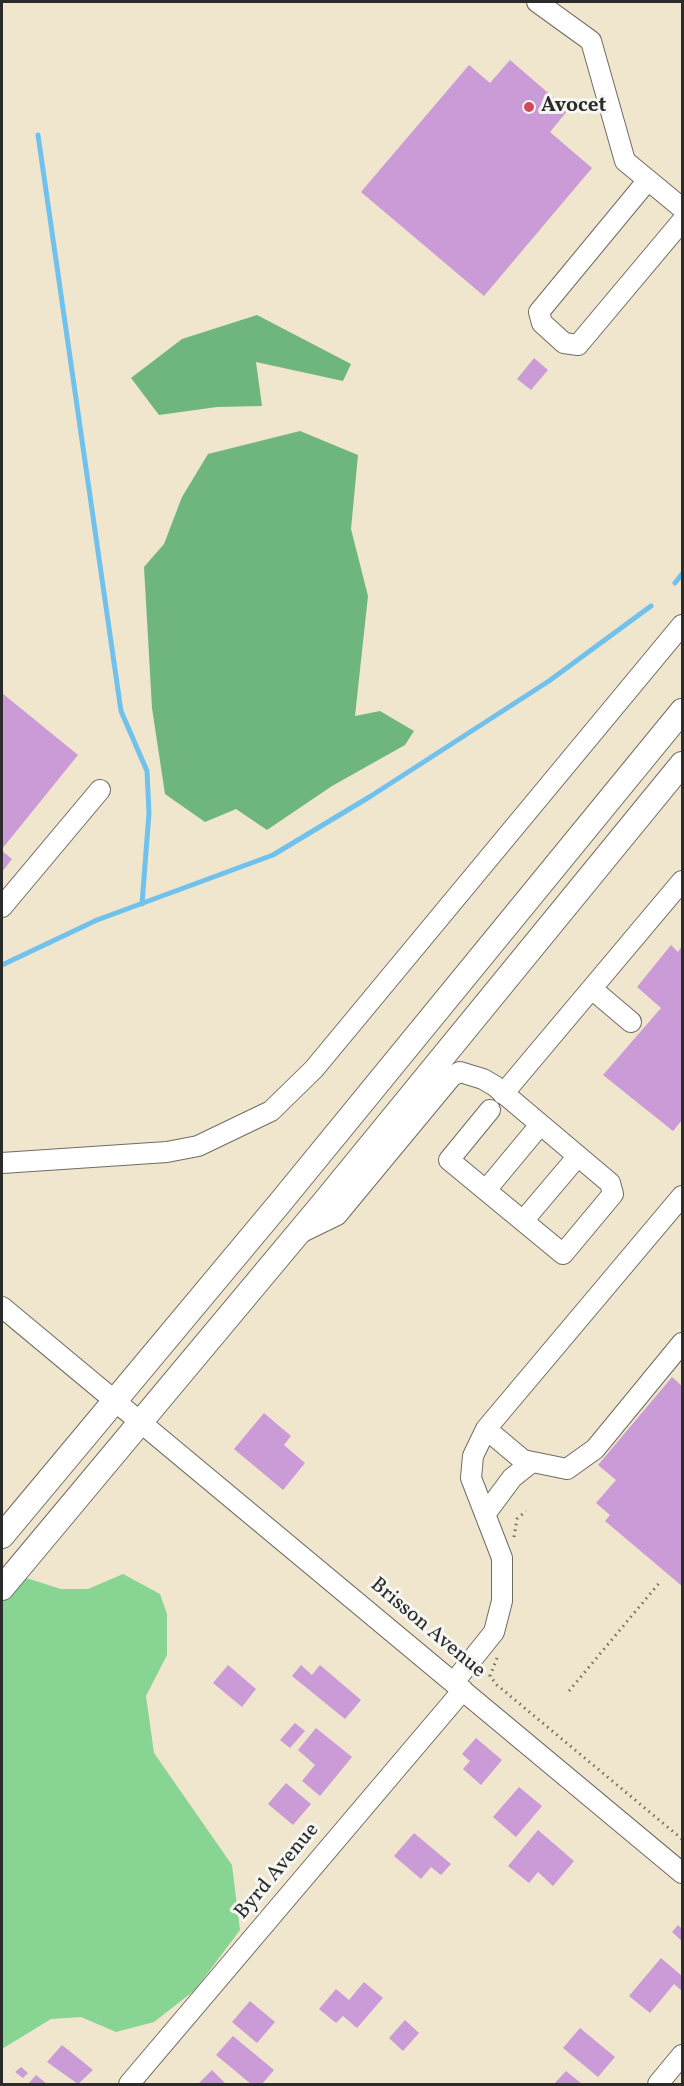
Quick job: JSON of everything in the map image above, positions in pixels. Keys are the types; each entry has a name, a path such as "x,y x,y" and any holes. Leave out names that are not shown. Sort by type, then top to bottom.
{"main road":[{"path":"2,1536 682,711"},
{"path":"2,1588 296,1236 682,764"}],"street":[{"path":"537,2 591,41 625,161 682,208"},
{"path":"648,180 539,312 542,323 564,343 578,345 682,221"},
{"path":"2,1163 111,1157 188,1148 226,1135 271,1111 321,1060 682,625"},
{"path":"2,907 100,790"},
{"path":"503,1094 682,881"},
{"path":"592,989 631,1022"},
{"path":"296,1236 337,1215 452,1076 460,1072 483,1079 610,1183 613,1194 563,1254 449,1160 490,1110"},
{"path":"486,1190 540,1125"},
{"path":"523,1221 578,1156"},
{"name":"Byrd Avenue","path":"129,2085 459,1686 494,1632 502,1601 502,1557 471,1478 473,1456 486,1430 682,1196"},
{"name":"Brisson Avenue","path":"2,1307 682,1873"},
{"path":"486,1430 523,1460 567,1469 595,1449 682,1343"},
{"path":"486,1513 512,1478 532,1462"},
{"path":"658,2085 682,2055"}],"path":[{"path":"514,1542 517,1519 526,1511"},
{"path":"569,1691 660,1582"},
{"path":"498,1653 490,1676 497,1685 682,1839"}],"green space":[{"path":"257,315 351,364 343,381 256,362 262,406 217,407 159,415 131,378 182,339"},
{"path":"300,431 358,455 351,529 368,596 355,716 380,711 414,731 405,745 332,786 267,830 236,809 205,822 165,794 152,708 144,567 164,544 182,497 208,454"},
{"path":"123,1574 160,1594 167,1614 167,1655 146,1696 154,1753 232,1865 240,1930 195,1990 154,2022 116,2032 81,2017 51,2019 2,2049 2,1603 23,1577 61,1589 88,1589"}],"building":[{"path":"510,60 568,110 550,132 592,168 484,296 361,192 469,65 490,83"},
{"path":"534,358 548,370 531,390 517,379"},
{"path":"2,693 78,755 2,849"},
{"path":"2,851 12,859 2,872"},
{"path":"671,945 678,952 682,946 682,1120 673,1131 603,1075 661,1008 637,987"},
{"path":"672,1377 682,1386 682,1586 605,1521 610,1515 596,1503 616,1480 598,1465"},
{"path":"264,1413 291,1436 284,1445 305,1463 283,1490 234,1449"},
{"path":"228,1665 256,1689 242,1707 213,1683"},
{"path":"301,1665 312,1675 320,1665 361,1700 345,1719 292,1676"},
{"path":"295,1723 305,1731 290,1748 280,1740"},
{"path":"316,1728 352,1757 320,1796 302,1781 315,1765 298,1750"},
{"path":"476,1738 502,1760 481,1785 463,1769 470,1761 462,1754"},
{"path":"286,1783 311,1804 293,1825 268,1804"},
{"path":"519,1787 542,1806 516,1837 493,1817"},
{"path":"538,1830 574,1861 553,1886 538,1872 529,1883 508,1866"},
{"path":"414,1833 451,1864 441,1875 431,1867 421,1879 394,1856"},
{"path":"678,1925 682,1929 682,1941 672,1932"},
{"path":"661,1958 682,1976 682,1991 674,1984 650,2013 629,1996"},
{"path":"364,1982 383,1998 357,2028 343,2016 336,2023 319,2009 336,1989 349,2000"},
{"path":"250,2001 275,2022 257,2043 232,2022"},
{"path":"405,2020 419,2033 403,2051 389,2038"},
{"path":"580,2028 615,2057 598,2077 563,2048"},
{"path":"233,2036 274,2070 262,2084 251,2084 216,2055"},
{"path":"62,2045 93,2070 78,2084 47,2062"},
{"path":"21,2067 28,2073 23,2078 15,2072"},
{"path":"212,2070 225,2083 198,2084"},
{"path":"566,2071 582,2084 554,2084"},
{"path":"36,2075 47,2084 28,2084"}],"waterway":[{"path":"38,135 121,711 147,771 149,813 142,904"},
{"path":"675,583 682,574"},
{"path":"2,965 97,920 273,855 371,796 549,681 651,606"}],"place":[{"name":"Avocet","path":"529,107"}]}
